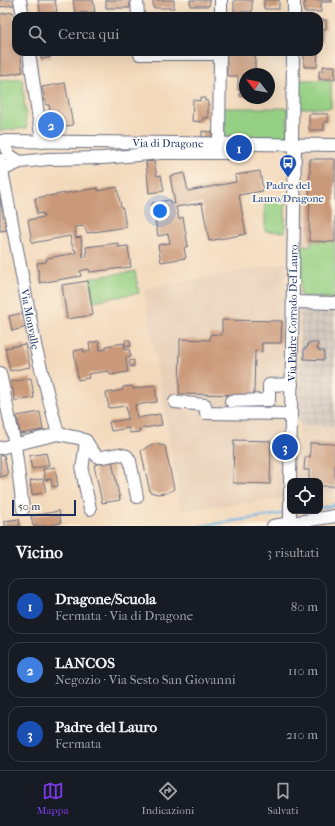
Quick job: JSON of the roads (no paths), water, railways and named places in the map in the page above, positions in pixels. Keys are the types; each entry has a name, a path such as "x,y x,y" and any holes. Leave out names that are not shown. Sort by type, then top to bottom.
{"street":[{"path":"20,0 22,12"},
{"path":"137,0 138,12"},
{"path":"221,0 221,12"},
{"path":"294,0 294,12"},
{"path":"30,56 42,142"},
{"path":"219,144 220,56"},
{"name":"Via Padre Corrado Del Lauro","path":"290,478 293,302 293,56"},
{"path":"2,141 9,155 20,162"},
{"name":"Via di Dragone","path":"2,141 109,143 206,149 219,144 335,145"},
{"path":"103,158 109,143"},
{"path":"1,165 20,162 103,158 206,149 236,153"},
{"name":"Via Monvalle","path":"1,165 36,349 58,434"},
{"path":"293,302 335,303"},
{"path":"0,373 15,445 23,510"},
{"path":"231,401 269,400 268,385 292,384"},
{"path":"175,402 206,405 206,413 291,414"},
{"path":"0,448 58,434 79,438 86,441 93,452 98,456 102,457 119,454 127,456 130,461 137,497"},
{"path":"86,441 82,471 90,509"},
{"path":"290,514 290,523"},
{"path":"273,526 335,516"}],"waterway":[{"path":"323,507 335,505"},
{"path":"201,526 287,513"}],"place":[{"name":"LANCOS","path":"51,125"},
{"name":"Dragone/Scuola","path":"239,148"},
{"name":"Padre del Lauro/Dragone","path":"288,178"},
{"name":"Padre del Lauro","path":"285,447"}]}
